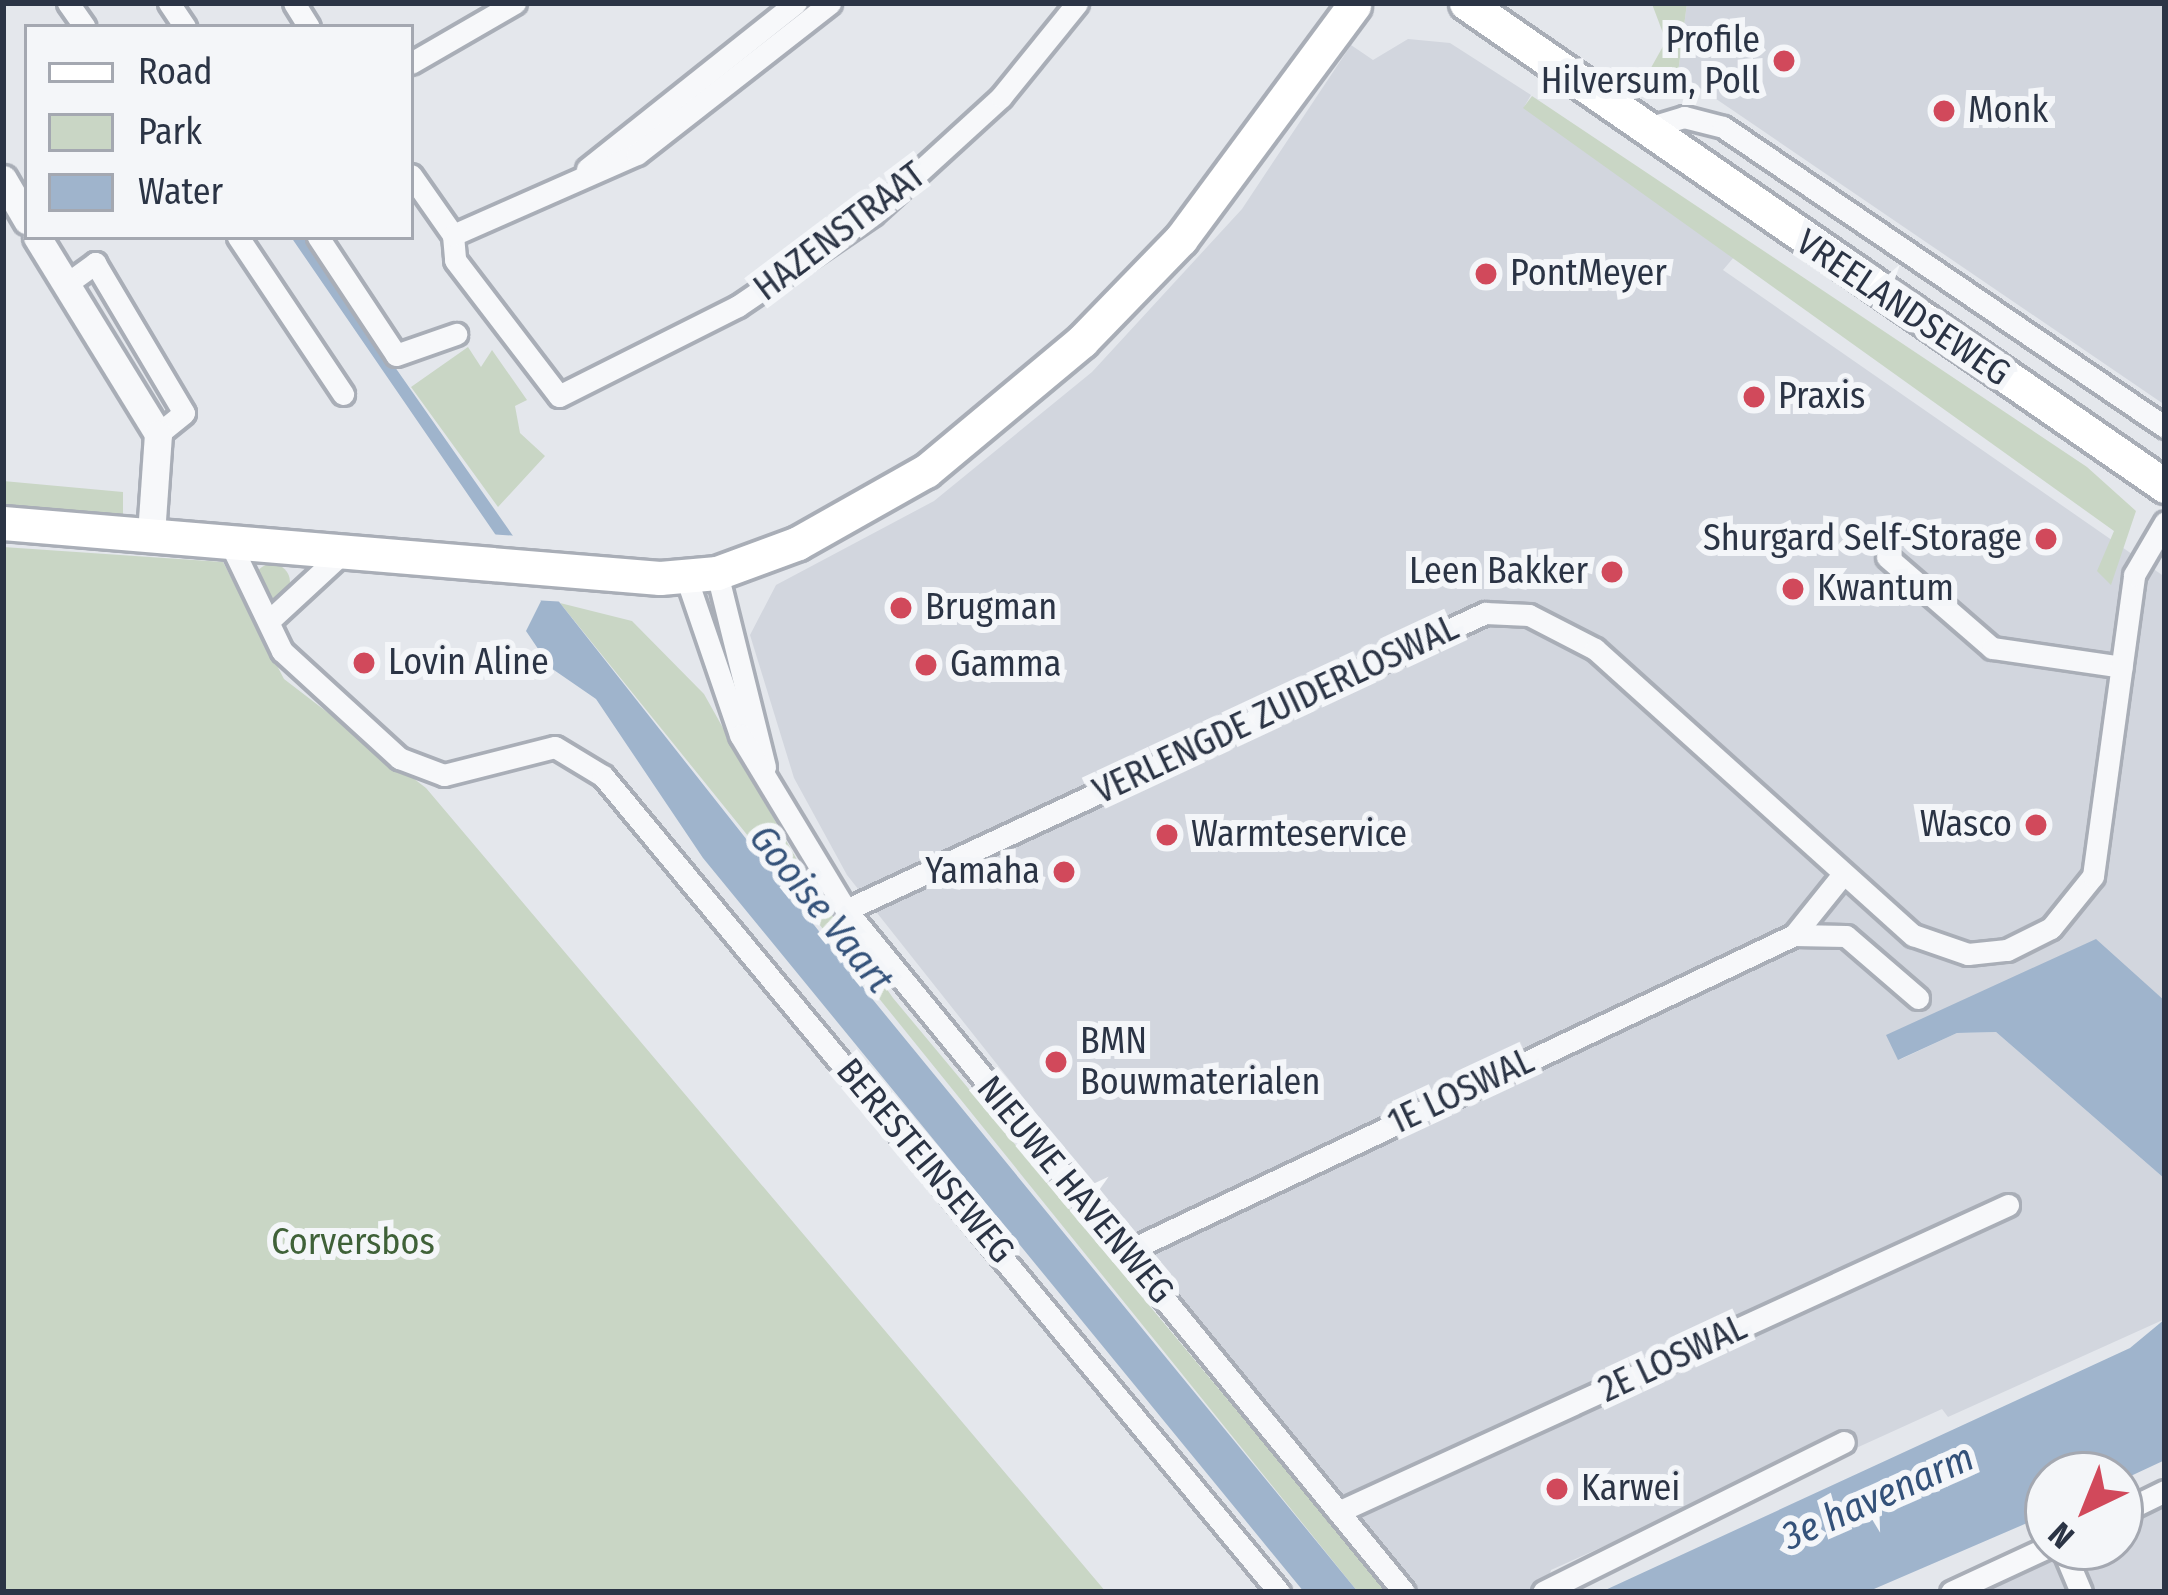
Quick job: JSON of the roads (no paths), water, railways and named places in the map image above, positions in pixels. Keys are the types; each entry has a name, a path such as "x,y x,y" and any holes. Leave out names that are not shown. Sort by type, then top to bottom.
{"main road":[{"path":"3,523 152,533 336,559 701,575 827,529 1005,410 1181,239 1350,4"},
{"name":"VREELANDSEWEG","path":"1461,5 2165,486"}],"street":[{"path":"414,61 514,3"},
{"path":"414,179 454,235 587,170 796,3"},
{"path":"587,170 613,168 674,131 830,3"},
{"name":"HAZENSTRAAT","path":"454,235 455,260 554,396 723,315 873,214 1000,97 1077,3"},
{"name":"VREELANDSEWEG","path":"1640,130 1708,119 2165,427"},
{"path":"3,179 24,215"},
{"path":"39,240 72,280 158,434 152,533"},
{"path":"240,240 343,394"},
{"path":"320,240 396,355 456,334"},
{"path":"1887,557 1992,648 2122,667 2134,574 2165,522"},
{"path":"230,543 272,618 336,559"},
{"name":"NIEUWE HAVENWEG","path":"701,575 743,651 766,774"},
{"name":"NIEUWE HAVENWEG","path":"701,575 719,679 766,774 846,910 1404,1592"},
{"name":"VERLENGDE ZUIDERLOSWAL","path":"846,910 1485,613 1529,615 1595,649 1913,935 1968,954 2036,936 2084,895 2122,667"},
{"name":"BERESTEINSEWEG","path":"272,618 282,651 399,758 444,775 555,747 602,776 1279,1592"},
{"name":"1E LOSWAL","path":"1128,1251 1794,935 1843,874"},
{"path":"1794,935 1854,940 1918,998"},
{"name":"2E LOSWAL","path":"1338,1512 2008,1205"},
{"path":"1543,1592 1844,1442"},
{"path":"1951,1592 2024,1557"}],"water":[{"name":"Gooise Vaart","path":"293,240 306,240 560,603 874,1001 1358,1592 1304,1592 703,858 596,699 551,668 526,631 541,601"},
{"path":"2096,939 2165,1001 2165,1179 1996,1032 1957,1033 1898,1060 1886,1035"},
{"name":"3e havenarm","path":"2165,1319 2165,1460 2144,1470 2144,1451 2024,1451 2024,1524 1867,1592 1601,1592 2130,1348"}],"place":[{"name":"Profile Hilversum, Poll","path":"1784,61"},
{"name":"Monk","path":"1944,111"},
{"name":"PontMeyer","path":"1486,274"},
{"name":"Praxis","path":"1754,397"},
{"name":"Shurgard Self-Storage","path":"2046,539"},
{"name":"Leen Bakker","path":"1612,572"},
{"name":"Kwantum","path":"1793,589"},
{"name":"Brugman","path":"901,608"},
{"name":"Lovin Aline","path":"364,663"},
{"name":"Gamma","path":"926,665"},
{"name":"Wasco","path":"2036,825"},
{"name":"Warmteservice","path":"1167,835"},
{"name":"Yamaha","path":"1064,872"},
{"name":"BMN Bouwmaterialen","path":"1056,1062"},
{"name":"Karwei","path":"1557,1489"}],"park label":[{"name":"Corversbos","path":"353,1243"}]}
